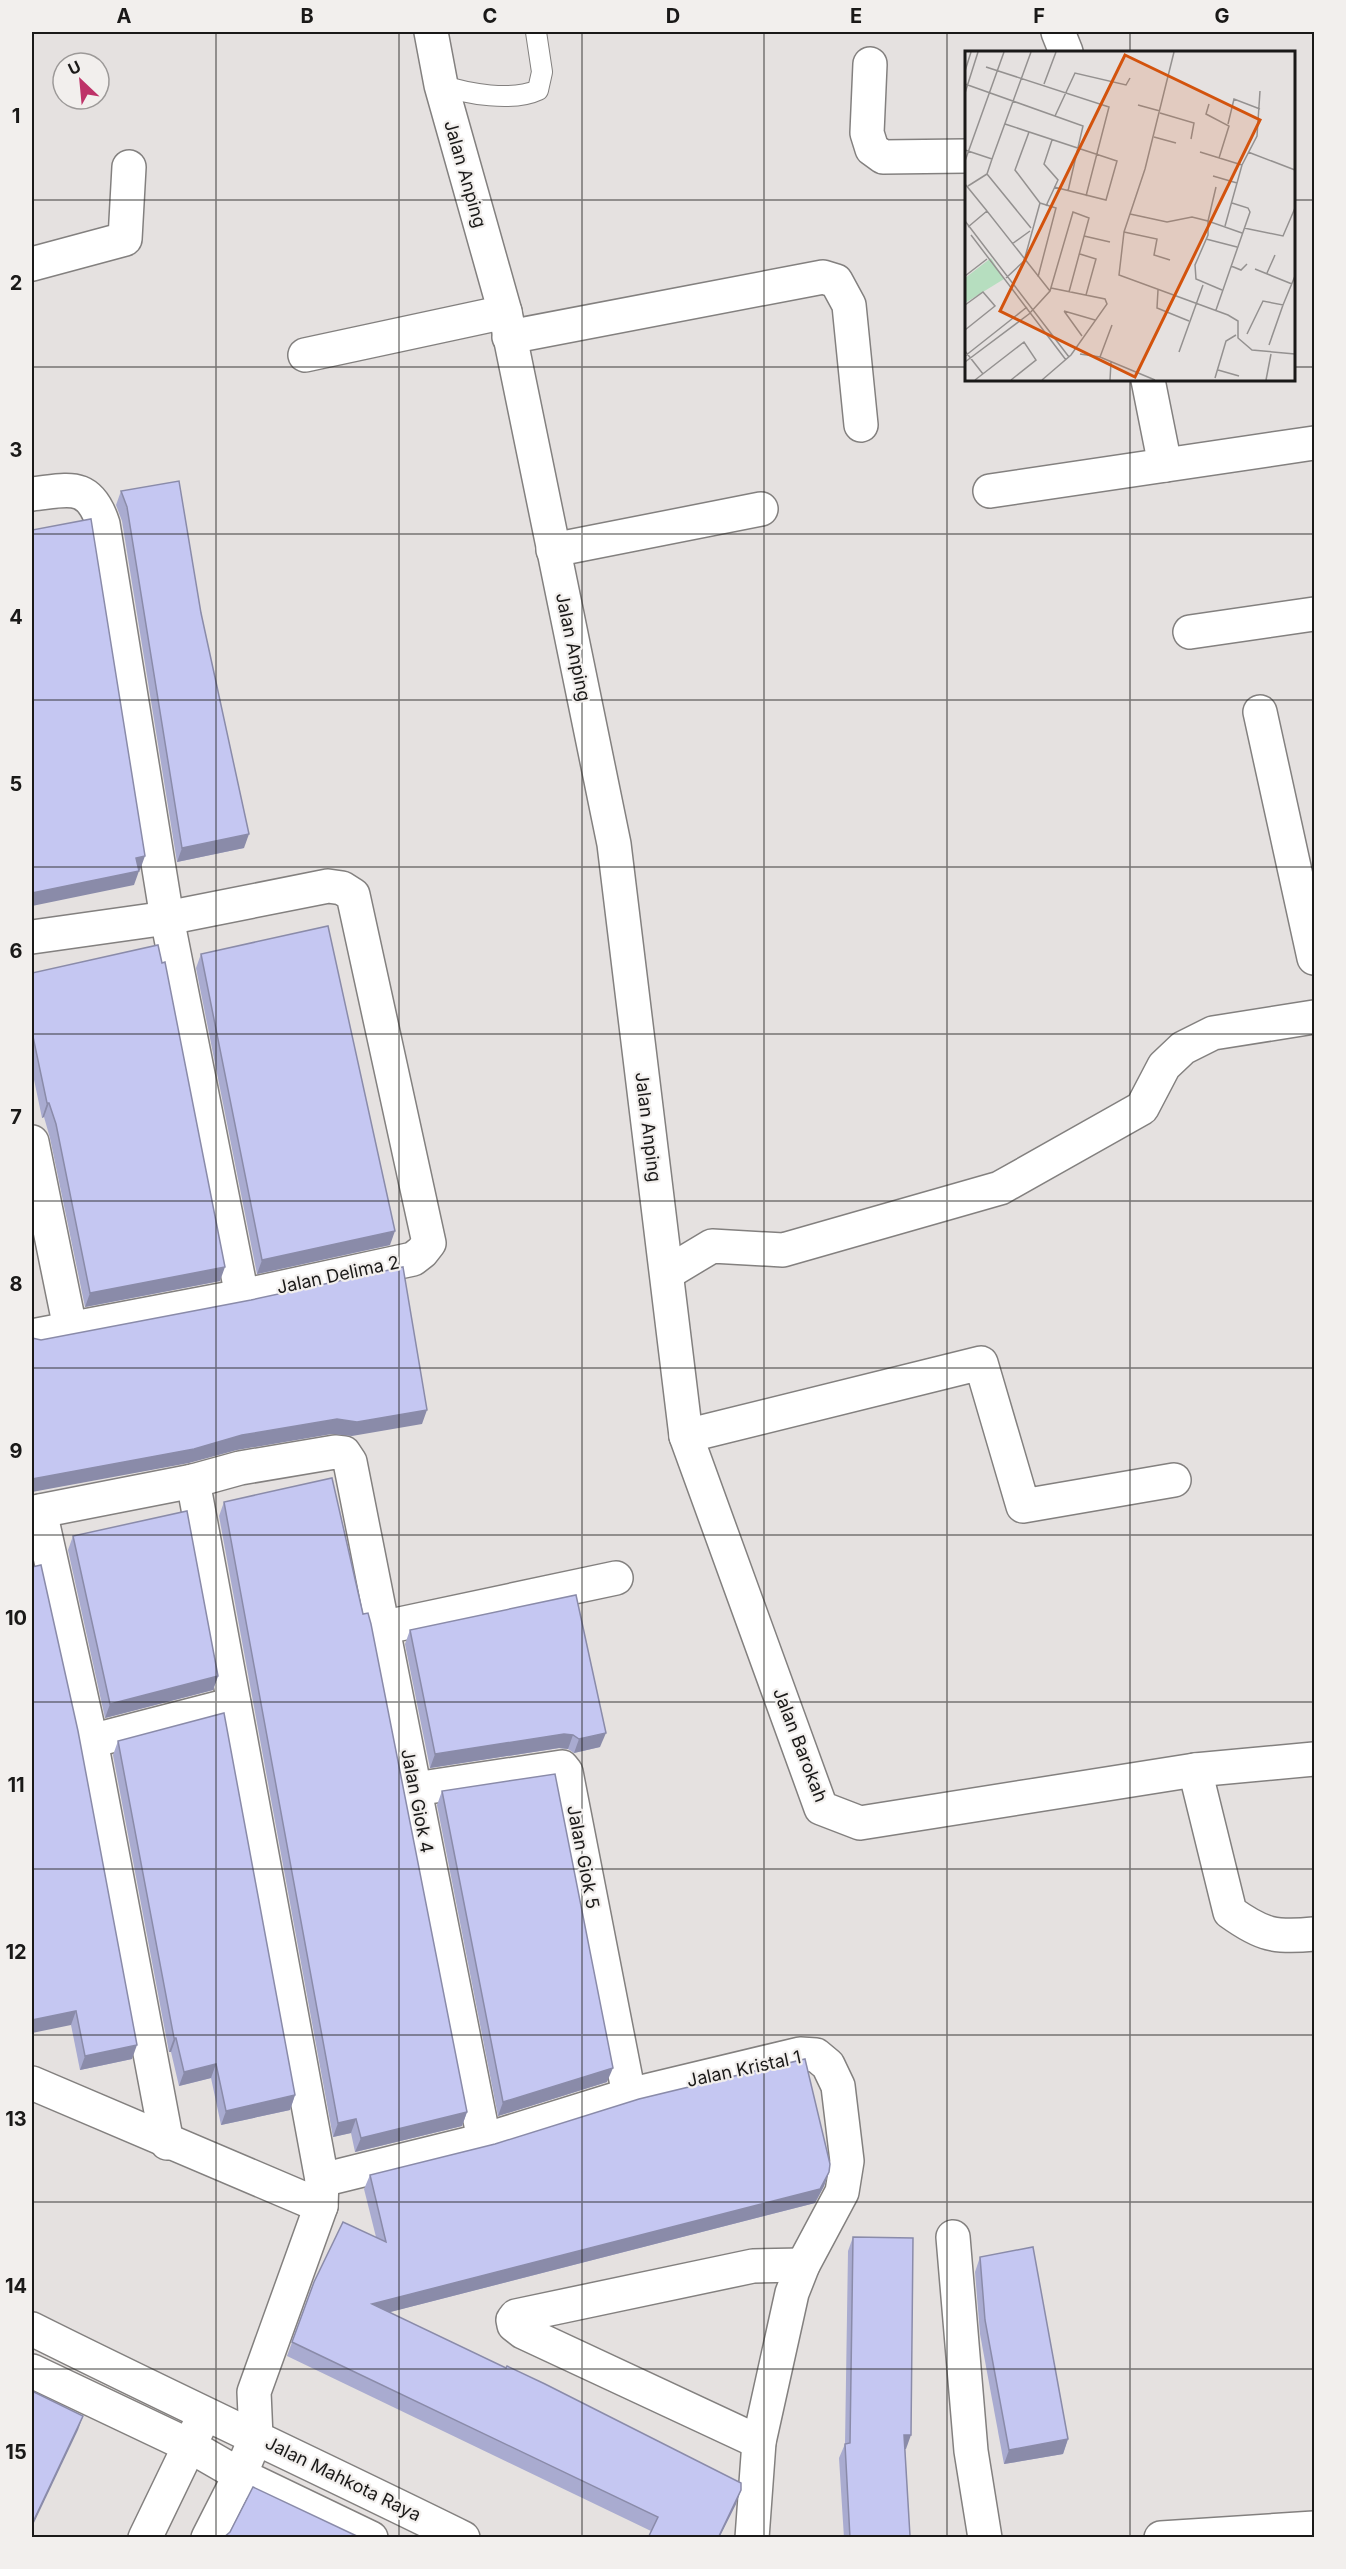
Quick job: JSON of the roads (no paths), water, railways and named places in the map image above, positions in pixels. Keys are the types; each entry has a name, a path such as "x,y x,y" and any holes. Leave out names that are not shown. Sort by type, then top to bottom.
{"street":[{"name":"Jalan Anping","path":"431,32 441,85 507,325 614,844 667,1273"},
{"path":"1058,32 1066,51"},
{"path":"870,64 867,133 872,149 883,157 965,156"},
{"path":"32,264 125,239 129,167"},
{"path":"305,356 823,277 836,281 849,305 861,425"},
{"path":"1148,381 1165,465"},
{"path":"990,491 1314,443"},
{"path":"32,494 75,490 90,498 98,509 104,524 166,918 242,1296"},
{"path":"553,550 761,509"},
{"path":"1190,632 1314,614"},
{"path":"1260,712 1314,958"},
{"name":"Jalan Delima 2","path":"32,1336 242,1296 413,1258 422,1252 429,1242 353,895 342,888 328,886 166,918"},
{"path":"32,937 166,918"},
{"path":"667,1273 712,1246 783,1250 1000,1188 1142,1108 1164,1066 1183,1048 1213,1033 1314,1017"},
{"path":"32,1142 70,1328"},
{"name":"Jalan Barokah","path":"667,1273 686,1436 821,1808 860,1822 1195,1770 1314,1759"},
{"path":"686,1436 981,1363 1023,1506 1174,1480"},
{"name":"Jalan Giok 4","path":"193,1480 240,1468 335,1452 344,1454 350,1462 484,2140"},
{"path":"167,2143 91,1741 36,1512 193,1480 321,2193 254,2392 256,2437"},
{"path":"381,1628 616,1578"},
{"path":"91,1741 234,1704"},
{"name":"Jalan Giok 5","path":"415,1789 562,1767 566,1772 629,2095"},
{"path":"1195,1770 1230,1912 1254,1929 1287,1937 1314,1934"},
{"name":"Jalan Kristal 1","path":"321,2193 629,2095 800,2054 816,2055 828,2065 838,2086 847,2161 842,2192 803,2265 792,2293 759,2442 752,2538"},
{"path":"32,2083 167,2143 321,2193"},
{"path":"954,2237 971,2451 985,2538"},
{"path":"759,2442 523,2332 514,2325 513,2320 516,2316 753,2266 803,2265"},
{"name":"Jalan Mahkota Raya","path":"32,2329 205,2416 256,2437 463,2538"},
{"path":"32,2372 188,2445 240,2475 371,2538"},
{"path":"146,2538 188,2445 205,2416 254,2392"},
{"name":"Jalan Mahkota Raya","path":"208,2538 240,2475 256,2437"},
{"path":"1161,2538 1314,2528"}],"lane":[{"path":"441,85 467,94 527,95 538,90 542,72 536,32"}]}
